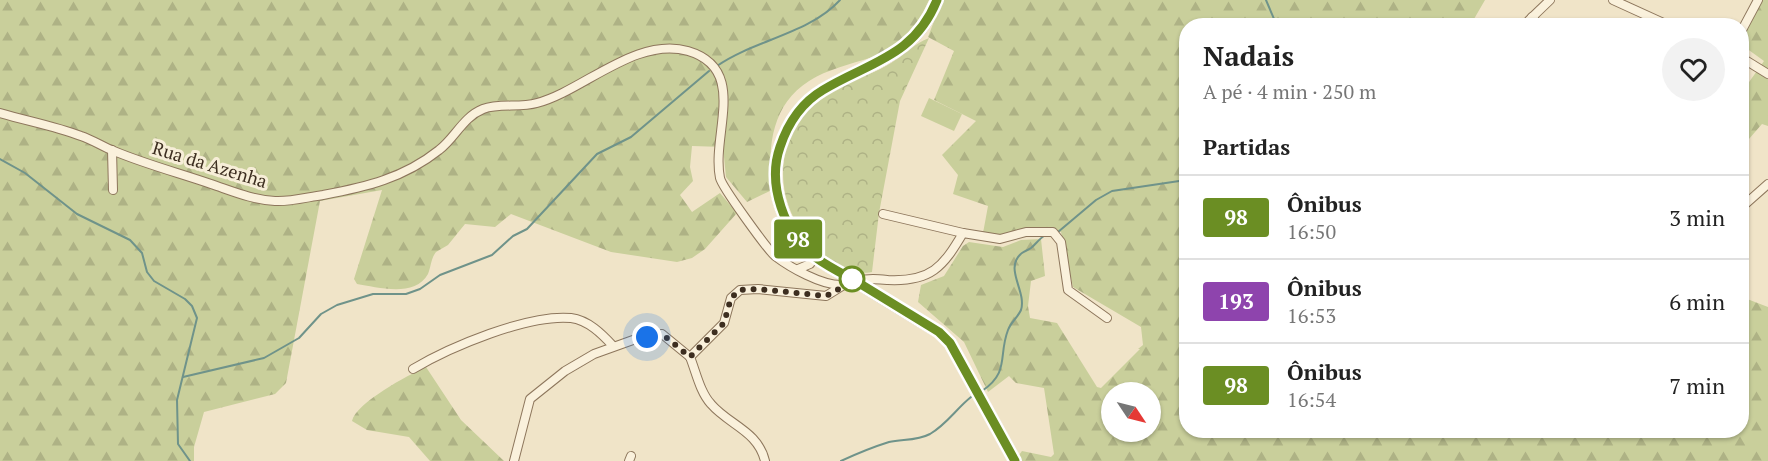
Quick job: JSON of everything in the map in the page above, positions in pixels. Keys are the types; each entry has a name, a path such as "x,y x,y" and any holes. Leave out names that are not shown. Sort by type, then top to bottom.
{"street":[{"path":"937,0 927,21 900,50 887,59 823,90 807,102 784,134 777,155 776,186 791,229 815,257 939,332 950,343 1015,461"},
{"path":"1532,17 1550,0"},
{"path":"1612,0 1652,18"},
{"path":"1748,18 1758,0"},
{"name":"Rua da Azenha","path":"0,113 82,136 112,150 250,197 276,201 354,189 408,172 444,146 464,121 483,109 536,104 630,58 662,49 687,51 707,60 720,75 724,92 719,166 725,190 774,255 823,281 842,286"},
{"path":"1749,62 1768,74"},
{"path":"112,150 113,190"},
{"path":"1749,201 1768,184"},
{"path":"883,214 963,233 1000,239 1026,232 1053,232 1061,242 1068,290 1107,318"},
{"path":"690,357 724,323 731,298 740,290 758,289 826,296 855,281 870,278 901,280 927,275 946,262 963,233"},
{"path":"798,269 810,264 815,257"},
{"path":"413,369 448,350 471,341 554,319 573,318 591,326 613,346"},
{"path":"514,461 530,399 565,371 613,346 662,334 690,357 703,393 711,405 746,430 759,445 765,461"}],"green space":[{"path":"0,0 929,0 914,26 893,47 879,55 832,70 813,79 786,103 778,117 773,134 772,190 747,202 726,177 723,147 692,146 690,167 693,181 680,195 692,212 720,193 737,213 705,249 692,258 677,262 611,252 511,214 495,227 465,224 448,245 436,252 428,274 414,286 405,289 375,287 357,284 354,279 382,190 320,201 286,383 275,394 204,412 194,447 194,461 0,461"},
{"path":"942,0 1485,0 1475,18 1179,18 1179,438 1749,438 1749,300 1768,307 1768,461 1022,461 1019,455 1022,451 1051,457 1054,454 1044,388 1016,383 1009,376 988,392 964,342 918,302 921,285 944,276 963,246 969,242 1003,247 1021,240 1041,239 1045,276 1031,281 1028,306 1030,318 1057,323 1097,387 1101,388 1101,442 1161,442 1161,382 1107,382 1143,345 1141,327 1073,287 1061,232 1040,227 1001,237 983,233 988,206 953,194 958,175 942,155 976,121 934,100 954,51 928,37"},
{"path":"1761,0 1768,0 1768,126 1762,124 1749,139 1749,82 1764,61 1749,50 1749,24"},
{"path":"929,38 900,101 879,213 872,272 850,271 830,259 814,245 801,230 791,212 785,193 783,174 785,154 791,134 801,115 819,97 880,69"},
{"path":"929,98 962,114 954,131 921,116"},
{"path":"426,367 461,420 504,461 430,461 409,437 367,430 352,421 372,398"}],"waterway":[{"path":"717,66 813,21 840,0"},
{"path":"1266,0 1274,18"},
{"path":"183,377 264,358 299,338 321,314 337,305 373,294 406,294 420,289 440,275 492,255 513,236 527,229 597,154 631,137 709,71"},
{"path":"0,159 25,173 77,214 130,240 142,253 147,272 154,281 185,299 192,306 197,318 177,400 178,444 190,461"},
{"path":"1058,232 1096,200 1112,191 1179,181"},
{"path":"982,391 991,384 1000,370 1008,330 1021,310 1021,295 1015,273 1017,259 1044,236"},
{"path":"841,461 889,442 915,439 930,434 971,397"}],"bus line":[{"name":"98","path":"937,0 920,31 900,50 887,59 823,90 807,102 793,118 784,134 777,155 776,186 782,210 791,229 815,257 939,332 950,343 979,400 1015,461"}],"route":[{"path":"647,337 662,334 690,357 724,323 735,292 758,289 826,296 852,282 852,279"}]}
